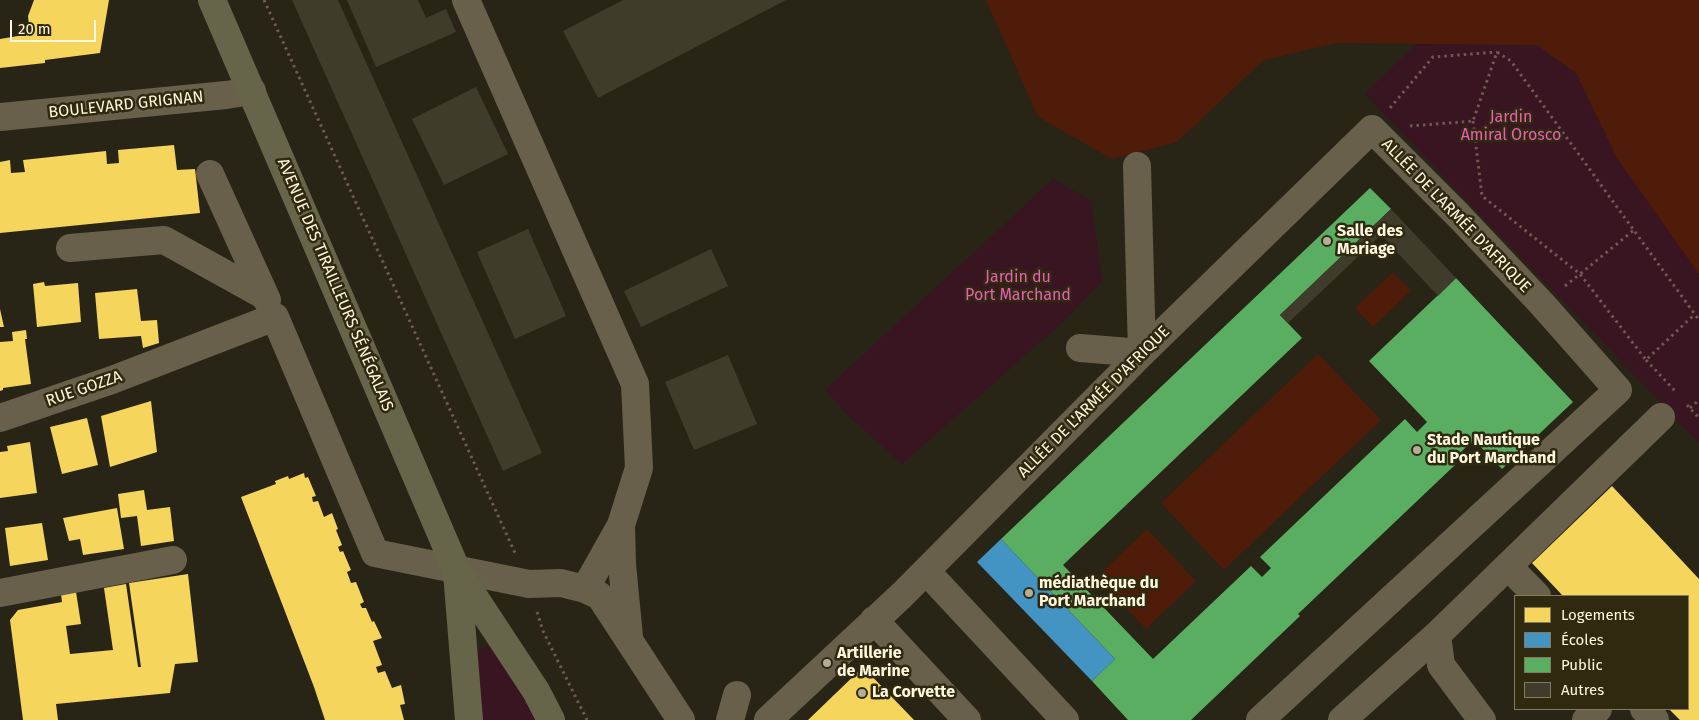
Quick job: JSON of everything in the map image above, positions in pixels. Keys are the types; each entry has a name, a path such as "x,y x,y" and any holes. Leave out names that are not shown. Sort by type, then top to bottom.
{"main road":[{"name":"AVENUE DES TIRAILLEURS SÉNÉGALAIS","path":"212,0 457,571 536,691 551,720"},
{"name":"AVENUE DES TIRAILLEURS SÉNÉGALAIS","path":"457,571 469,720"}],"street":[{"path":"466,0 636,384 639,468 621,525 584,589"},
{"name":"BOULEVARD GRIGNAN","path":"0,117 226,95 252,90"},
{"name":"ALLÉE DE L'ARMÉE D'AFRIQUE","path":"768,720 926,571 1142,353 1372,130 1459,216 1542,304 1618,390 1260,720"},
{"path":"1080,348 1142,353 1137,166"},
{"path":"210,174 270,306 376,553 457,571 529,584 560,583 584,589 600,596 681,720"},
{"path":"70,248 164,240 270,306"},
{"name":"RUE GOZZA","path":"0,418 168,359 270,306"},
{"path":"1342,720 1437,636 1661,417"},
{"path":"621,525 622,564 630,642"},
{"path":"0,594 173,560"},
{"path":"1508,566 1536,595"},
{"path":"926,571 1065,720"},
{"path":"874,620 967,720"},
{"path":"1437,636 1441,665 1480,719"},
{"path":"1586,720 1598,710"},
{"path":"1600,710 1610,720"},
{"path":"1645,710 1655,720"}],"path":[{"path":"264,0 529,584 543,631 587,720"},
{"path":"1497,52 1473,121 1482,196 1580,274 1646,360 1695,314"},
{"path":"1372,130 1433,58 1497,52 1511,61 1699,320"},
{"path":"1372,130 1473,121"},
{"path":"1580,274 1634,230"},
{"path":"1690,408 1699,400"}],"green space":[{"name":"Jardin Amiral Orosco","path":"1416,44 1537,45 1576,73 1617,158 1699,268 1699,443 1365,94"},
{"name":"Jardin du Port Marchand","path":"1053,179 1091,201 1102,281 1064,321 902,464 849,416 825,390"},
{"path":"501,639 551,720 469,720 464,657"}],"shaded area":[{"path":"986,0 1699,0 1699,274 1617,158 1576,73 1537,45 1337,43 1264,60 1177,142 1112,159 1038,117"},
{"path":"1393,272 1411,291 1373,327 1355,308"},
{"path":"1318,354 1381,420 1224,570 1161,503"},
{"path":"1147,529 1196,581 1146,629 1097,577"}],"building: Logements":[{"path":"34,0 109,0 100,53 45,60 45,63 0,68 0,39 30,34 28,16"},
{"path":"174,145 177,170 195,169 200,213 0,233 0,162 10,160 11,173 25,172 23,160 106,151 107,164 119,163 118,150"},
{"path":"44,282 45,286 78,283 81,322 37,327 33,284"},
{"path":"137,289 141,321 157,320 159,343 143,348 141,336 99,339 95,293"},
{"path":"0,309 4,327 0,327"},
{"path":"26,330 27,339 25,339 31,384 3,388 0,391 0,342 13,341 12,332"},
{"path":"151,401 157,452 110,467 101,416"},
{"path":"87,418 98,465 62,474 50,427"},
{"path":"30,442 37,493 0,498 0,452 8,451 7,446"},
{"path":"304,473 305,478 308,477 316,496 312,497 313,502 318,501 324,517 332,513 342,545 338,547 340,552 343,551 351,570 347,572 351,583 356,582 364,602 360,604 362,608 366,608 382,638 373,641 382,665 376,667 378,673 385,671 392,688 401,685 405,704 400,705 404,720 325,720 241,497 276,484 275,481 288,476 289,479"},
{"path":"1612,486 1699,579 1699,720 1680,720 1670,710 1689,710 1689,595 1562,595 1532,563"},
{"path":"144,490 147,510 170,507 174,541 141,546 137,516 121,518 118,494"},
{"path":"117,508 124,549 83,555 80,539 69,541 63,518"},
{"path":"42,523 48,560 10,566 5,528"},
{"path":"188,574 198,662 175,664 170,693 56,704 58,720 23,720 10,620 18,610 62,602 61,594 76,592 81,624 66,626 70,654 113,650 104,588 126,584 138,667 141,667 129,583"},
{"name":"La Corvette","path":"863,667 914,720 808,720"}],"building: Écoles":[{"name":"médiathèque du Port Marchand","path":"1001,539 1115,659 1092,681 977,562"}],"building: Public":[{"name":"Stade Nautique du Port Marchand","path":"1370,188 1391,209 1280,315 1302,338 1063,565 1153,659 1251,566 1262,577 1271,568 1260,557 1405,419 1417,432 1427,422 1369,361 1456,278 1573,402 1502,469 1474,440 1451,461 1455,465 1298,614 1300,616 1191,720 1128,720 1092,681 1115,659 1001,539"}],"building: Autres":[{"path":"292,0 338,0 542,453 503,471"},
{"path":"347,0 418,0 426,18 446,9 456,32 376,67"},
{"path":"623,0 786,0 598,98 563,31"},
{"path":"476,87 508,154 444,185 412,119"},
{"path":"1391,209 1456,278 1438,296 1381,235 1288,323 1280,315"},
{"path":"528,229 566,316 515,339 477,252"},
{"path":"711,249 728,286 641,327 624,291"},
{"path":"728,355 757,424 694,450 665,382"}],"place":[{"name":"Salle des Mariage","path":"1327,241"},
{"name":"Stade Nautique du Port Marchand","path":"1417,450"},
{"name":"médiathèque du Port Marchand","path":"1029,593"},
{"name":"Artillerie de Marine","path":"827,663"},
{"name":"La Corvette","path":"862,693"}]}
